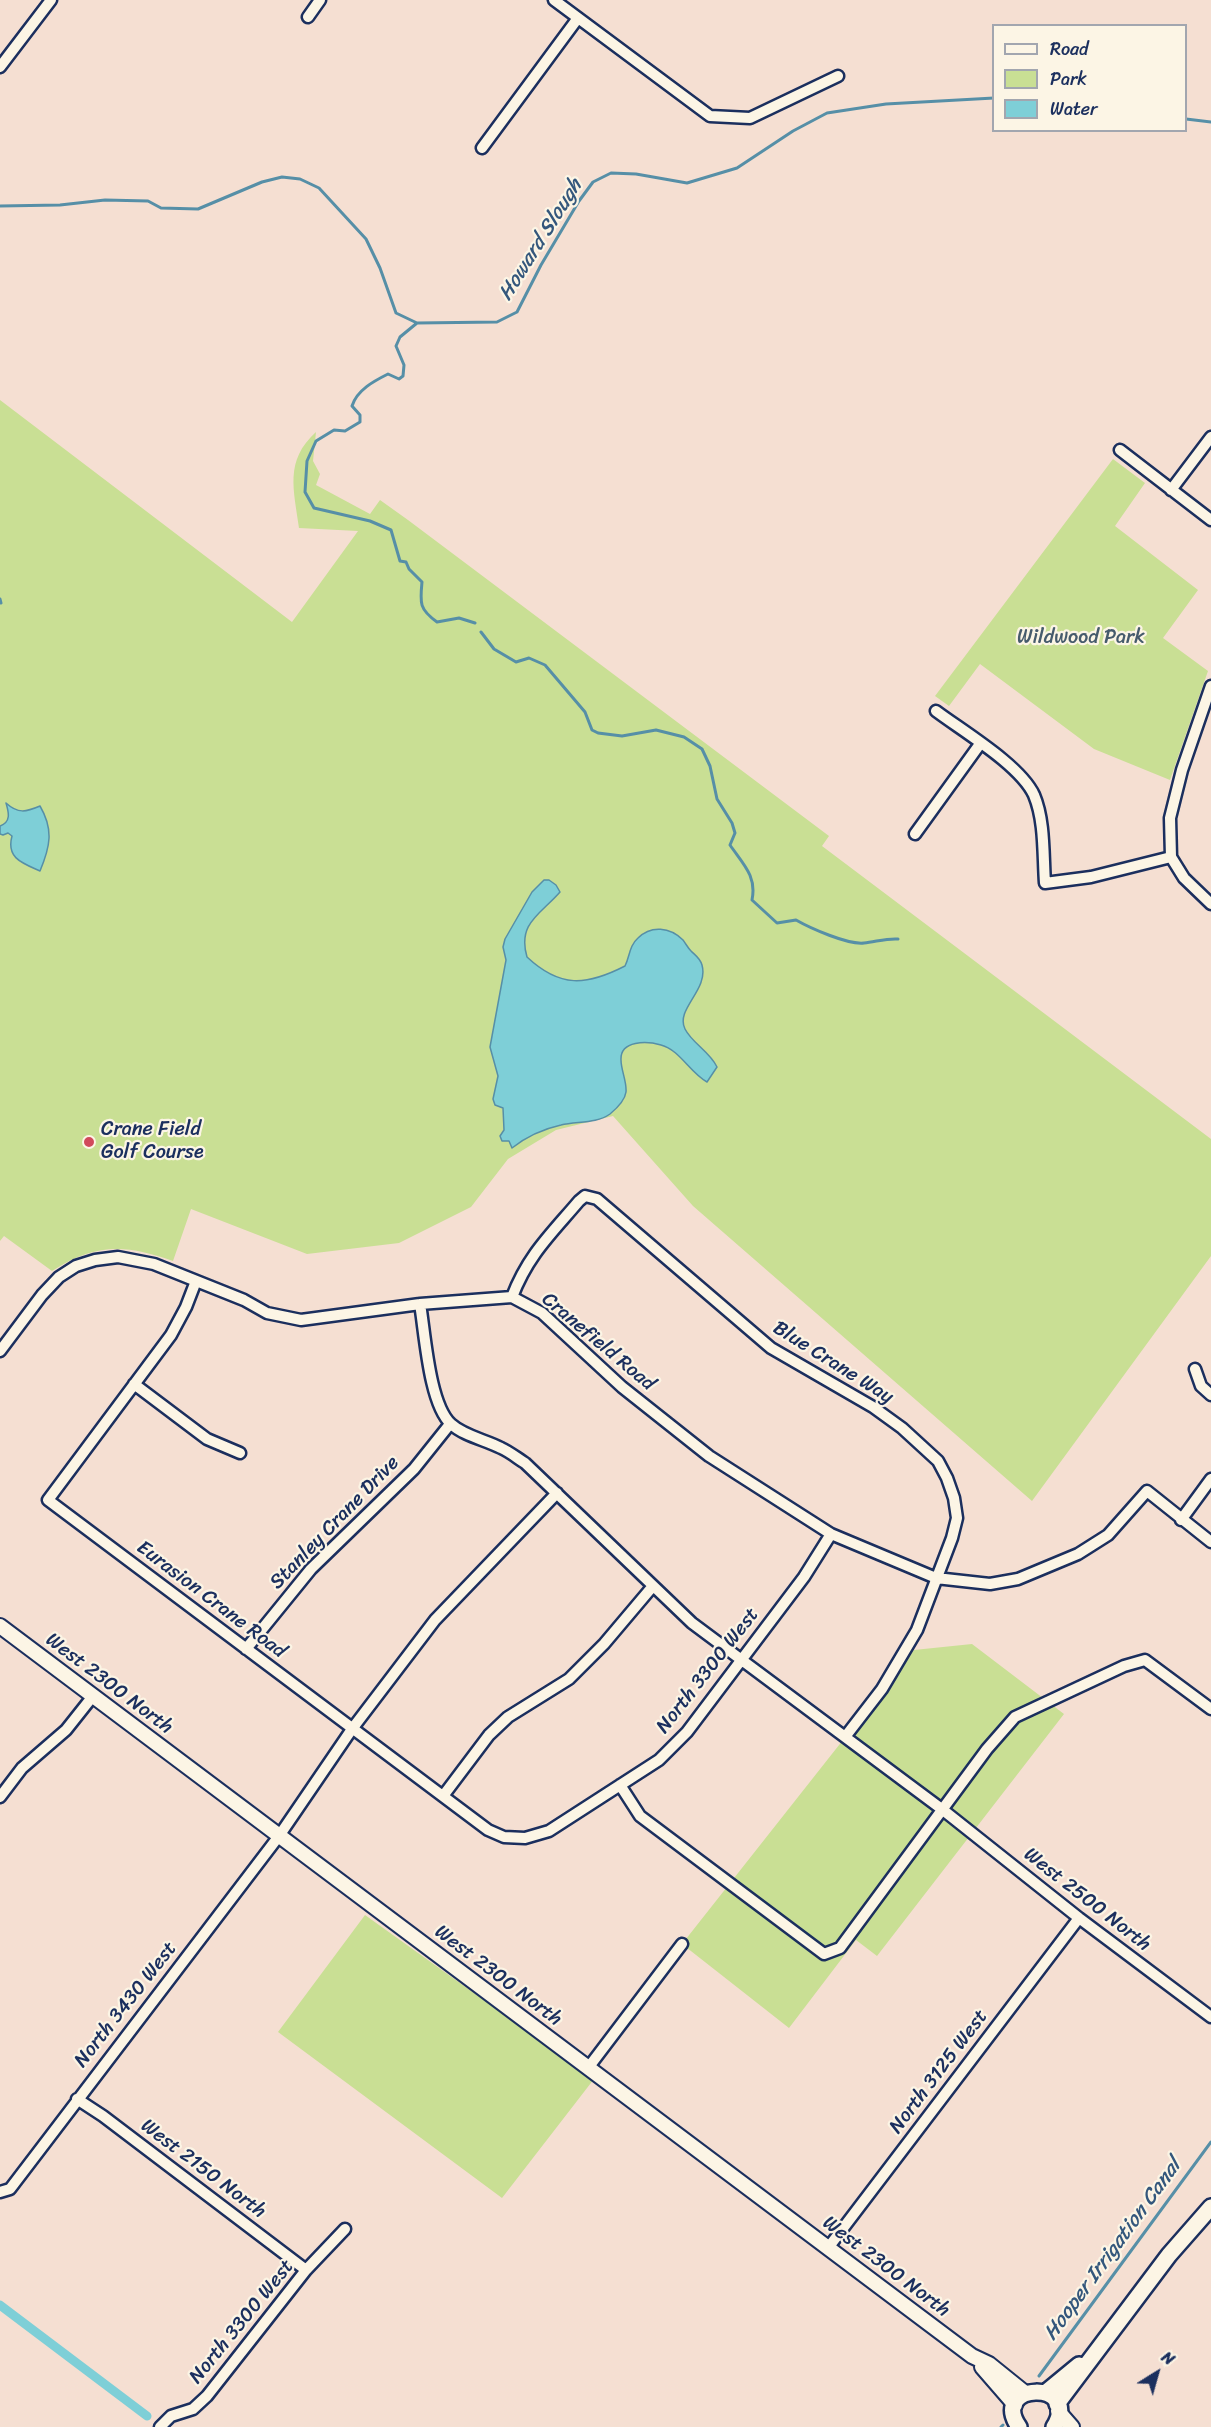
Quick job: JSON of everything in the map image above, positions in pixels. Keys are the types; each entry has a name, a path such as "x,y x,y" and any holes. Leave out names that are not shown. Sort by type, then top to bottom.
{"main road":[{"path":"1053,2427 1053,2402 1169,2254 1210,2210"},
{"path":"1017,2426 1014,2412 1020,2400 1032,2391 1053,2402"}],"street":[{"path":"0,67 51,0"},
{"path":"308,16 320,0"},
{"path":"554,0 710,116 750,118 838,76"},
{"path":"482,148 578,18"},
{"path":"1171,490 1211,437"},
{"path":"1120,450 1211,520"},
{"path":"1211,686 1182,770 1170,818 1171,857 1184,878 1211,904"},
{"path":"936,711 1025,781 1035,797 1041,822 1045,883 1091,877 1171,857"},
{"path":"915,834 980,744"},
{"name":"Blue Crane Way","path":"512,1297 531,1256 585,1196 597,1199 771,1348 873,1407 902,1428 938,1461 954,1498 957,1518 952,1538 917,1630 882,1689 845,1737"},
{"name":"Cranefield Road","path":"1,1346 59,1277 76,1266 106,1258 134,1259 244,1300 267,1313 301,1320 420,1304 512,1297 542,1313 622,1387 710,1456 831,1534 936,1578 990,1584 1018,1579 1078,1554 1107,1535 1147,1491 1181,1520"},
{"path":"196,1281 186,1308 171,1335 134,1384 207,1439 240,1453"},
{"path":"420,1304 432,1383 437,1401 450,1424"},
{"path":"1195,1369 1201,1386 1211,1395"},
{"name":"Eurasion Crane Road","path":"134,1384 48,1500 488,1830 504,1836 525,1838"},
{"name":"West 2500 North","path":"450,1424 476,1438 503,1448 525,1463 692,1623 943,1810 1079,1918 1211,2017"},
{"name":"Stanley Crane Drive","path":"246,1649 311,1569 414,1469 450,1424"},
{"path":"1211,1479 1181,1520 1211,1542"},
{"name":"North 3430 West","path":"0,2192 10,2189 279,1836 352,1729 442,1612 557,1493"},
{"name":"North 3300 West","path":"525,1838 549,1831 659,1760 687,1732 804,1576 831,1534"},
{"path":"443,1796 489,1735 508,1717 569,1679 604,1644 653,1586"},
{"name":"West 2300 North","path":"0,1626 972,2356 989,2364 1020,2400"},
{"path":"620,1785 640,1816 824,1954 840,1948 1001,1731 1016,1717 1124,1666 1145,1659 1211,1709"},
{"path":"0,1797 22,1768 66,1730 93,1696"},
{"name":"North 3125 West","path":"828,2248 1079,1918"},
{"path":"588,2068 682,1944"},
{"name":"West 2150 North","path":"77,2099 112,2122 306,2270"},
{"name":"North 3300 West","path":"160,2427 171,2416 193,2409 207,2396 306,2270 345,2229"},
{"path":"1053,2402 1072,2427"}],"green space":[{"name":"Crane Field Golf Course","path":"0,400 292,622 358,531 299,528 294,489 295,465 306,443 316,432 313,461 320,474 316,485 370,514 380,500 408,520 829,836 822,846 1211,1139 1211,1256 1032,1501 693,1206 613,1116 556,1130 508,1159 471,1207 399,1243 307,1254 191,1209 173,1261 140,1251 111,1249 82,1255 52,1271 4,1236 0,1241"},
{"name":"Wildwood Park","path":"1113,459 1145,483 1115,526 1198,590 1163,638 1208,671 1170,780 1094,749 980,664 949,706 935,696"},
{"path":"972,1644 1064,1714 877,1956 856,1940 789,2028 682,1944 914,1650"},
{"path":"365,1915 594,2079 502,2198 278,2032"}],"water":[{"path":"6,803 22,811 40,806 47,823 49,838 40,871 17,859 11,850 12,836 8,833 0,834 0,826 6,822 8,817"},
{"path":"544,880 549,880 556,885 560,892 528,927 525,936 527,957 539,967 562,979 586,980 611,973 625,966 633,944 643,934 655,929 672,932 683,940 702,965 701,983 684,1014 685,1029 717,1067 707,1082 668,1048 649,1043 630,1045 622,1053 621,1060 626,1092 620,1104 612,1112 599,1119 548,1129 512,1148 509,1141 502,1141 500,1136 504,1130 503,1108 495,1105 493,1099 498,1076 490,1047 506,960 503,947 505,939 532,892"}],"waterway":[{"name":"Howard Slough","path":"0,206 60,205 105,200 148,201 161,208 198,209 262,182 282,177 300,179 319,188 366,239 380,268 396,313 417,323 497,322 517,312 541,265 579,201 593,182 611,173 636,174 687,183 737,168 793,131 827,113 886,104 992,98"},
{"name":"Howard Slough","path":"1187,119 1211,122"},
{"path":"417,323 400,337 396,346 404,365 403,376 399,379 388,374 367,387 354,400 352,406 360,415 360,422 345,431 334,430 316,441 307,461 305,492 314,508 370,521 391,530 400,561 406,562 409,569 422,582 422,605 437,622 459,618 475,623"},
{"path":"0,599 1,603"},
{"path":"481,632 494,649 516,662 529,658 545,665 585,712 592,730 622,736 656,730 684,737 702,749 710,766 717,799 732,823 735,833 730,845 751,877 752,900 777,923 796,920 829,935 857,943 898,939"},
{"name":"Hooper Irrigation Canal","path":"1039,2376 1211,2142"},
{"path":"0,2305 147,2416"}],"place":[{"name":"Crane Field Golf Course","path":"89,1142"}]}
